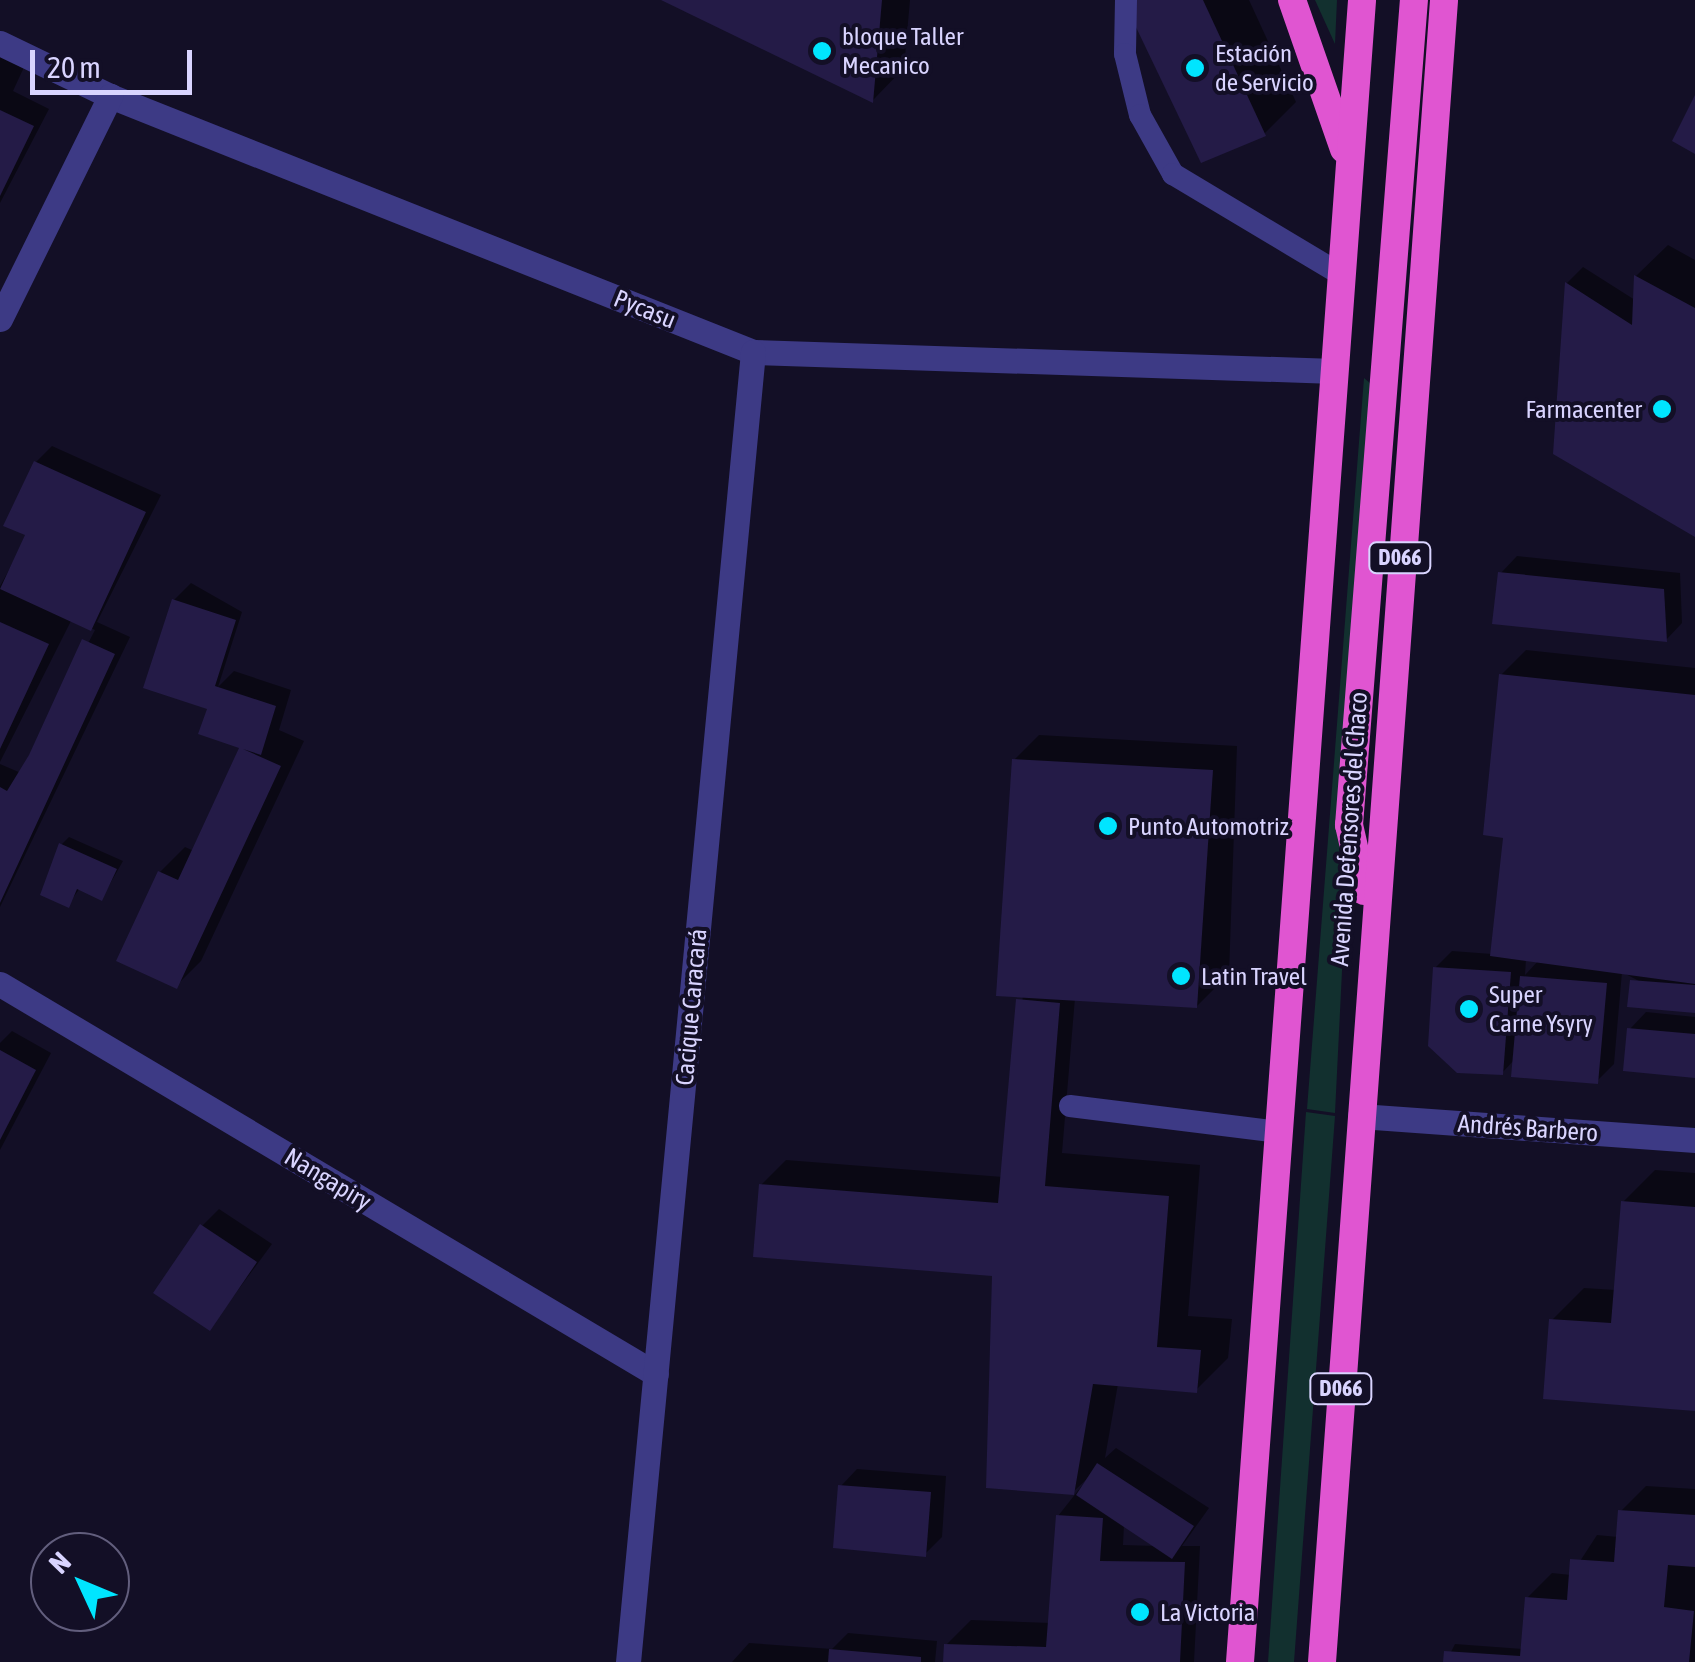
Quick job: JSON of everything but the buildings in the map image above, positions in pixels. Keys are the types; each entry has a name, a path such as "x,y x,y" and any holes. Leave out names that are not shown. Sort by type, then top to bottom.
{"highway":[{"path":"1292,0 1349,166"},
{"name":"Avenida Defensores del Chaco","path":"1240,1662 1362,0"},
{"path":"1371,922 1349,825 1414,0"},
{"name":"Avenida Defensores del Chaco","path":"1322,1662 1371,922 1444,0"}],"street":[{"name":"Pycasu","path":"0,43 110,96 753,352 1335,370"},
{"path":"0,319 110,96"},
{"name":"Cacique Caracará","path":"628,1662 753,352"},
{"name":"Nangapiry","path":"0,984 656,1374"},
{"name":"Andrés Barbero","path":"1360,1116 1695,1140"}],"lane":[{"path":"1126,0 1125,54 1140,116 1173,174 1342,276"},
{"path":"1070,1106 1278,1132"}],"green space":[{"path":"1315,0 1337,0 1335,44"},
{"path":"1364,378 1371,384 1335,1113 1307,1109"},
{"path":"1306,1112 1335,1116 1294,1662 1268,1662"}],"place":[{"name":"bloque Taller Mecanico","path":"822,51"},
{"name":"Estación de Servicio","path":"1195,68"},
{"name":"Farmacenter","path":"1662,409"},
{"name":"Punto Automotriz","path":"1108,826"},
{"name":"Latin Travel","path":"1181,976"},
{"name":"Super Carne Ysyry","path":"1469,1009"},
{"name":"La Victoria","path":"1140,1612"}]}
